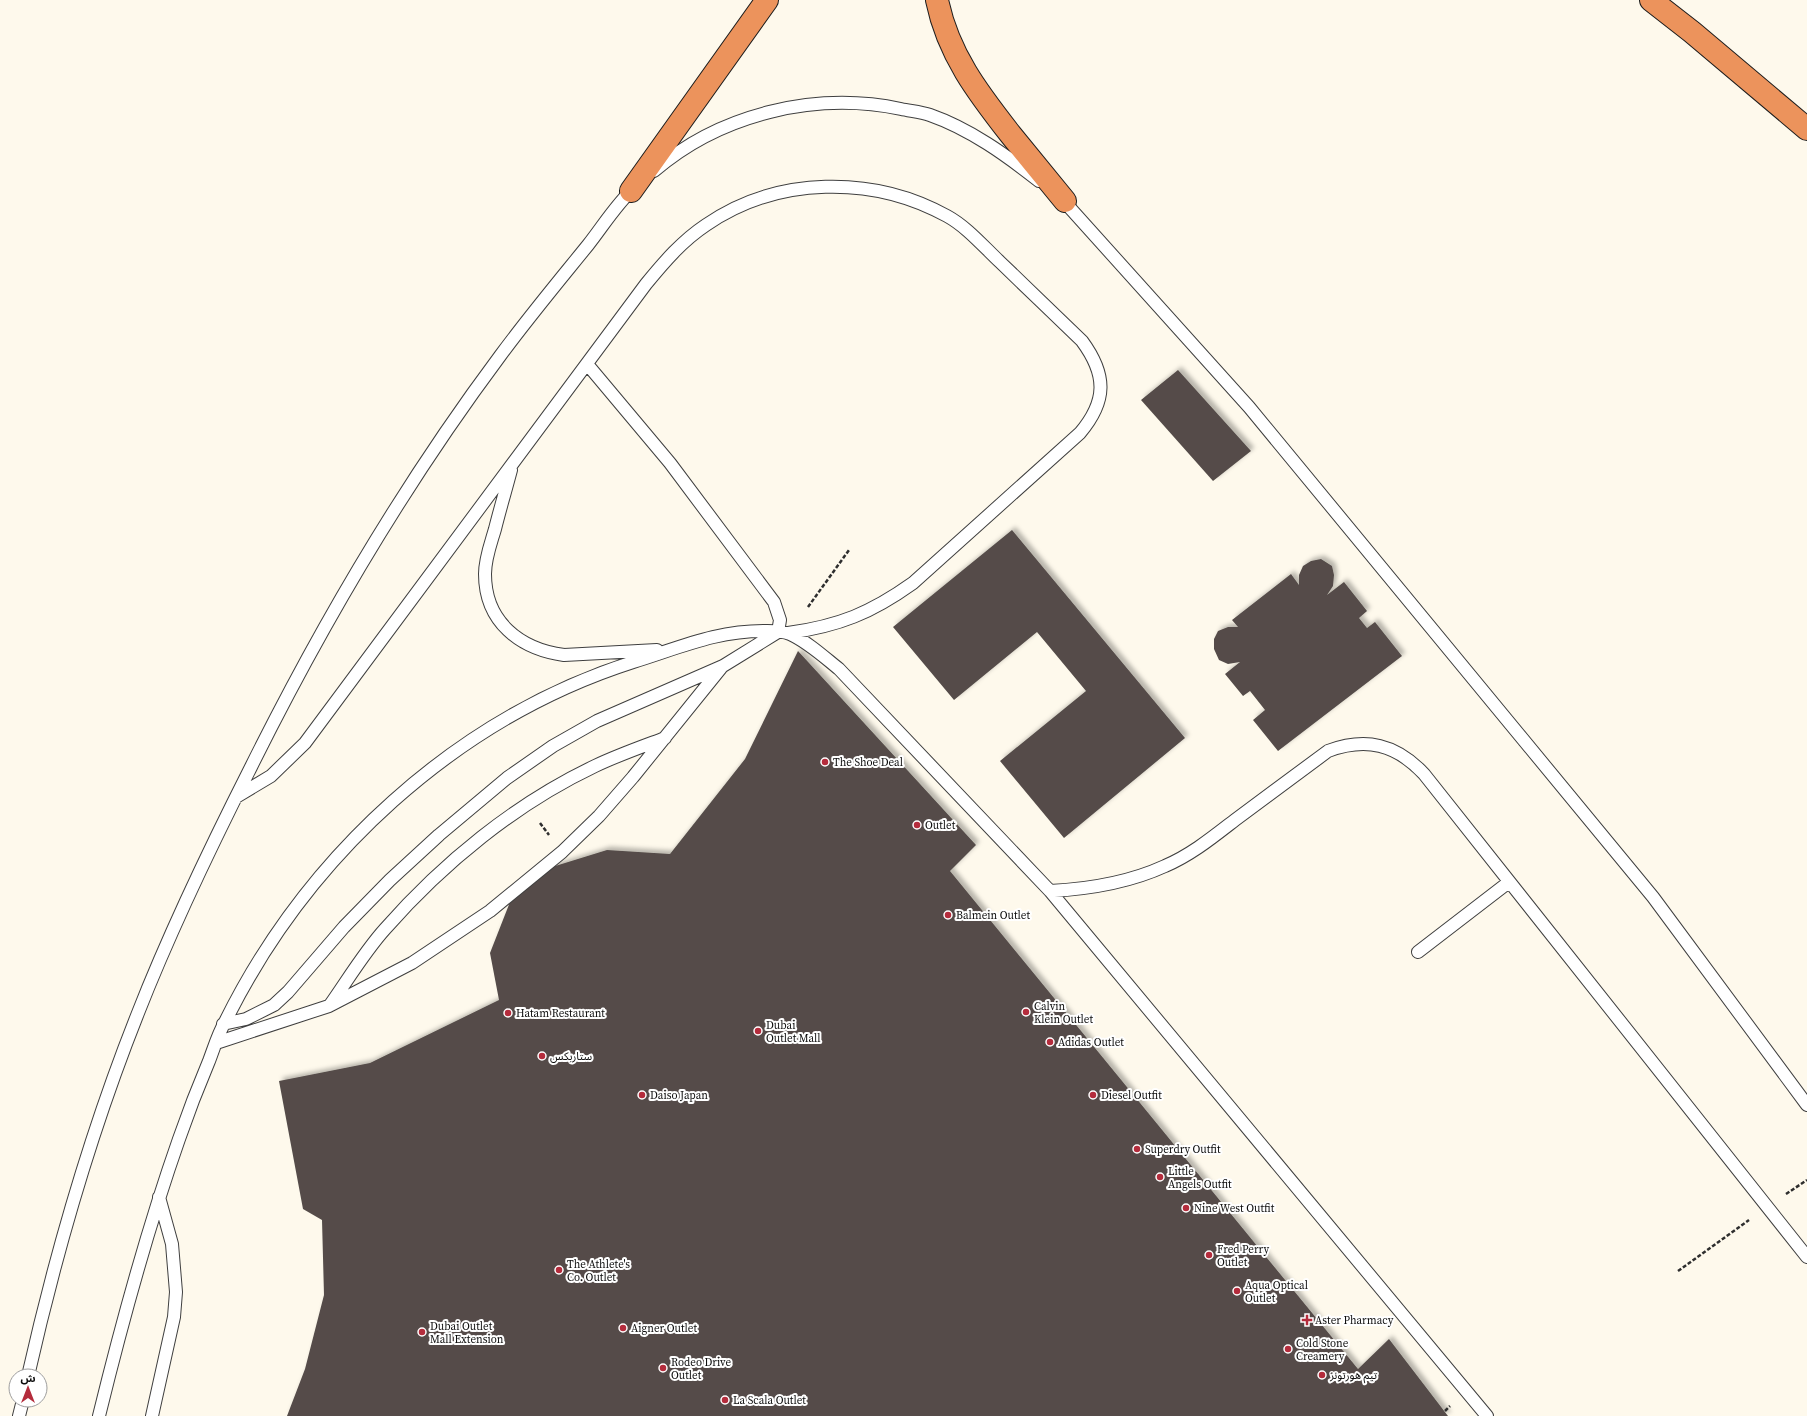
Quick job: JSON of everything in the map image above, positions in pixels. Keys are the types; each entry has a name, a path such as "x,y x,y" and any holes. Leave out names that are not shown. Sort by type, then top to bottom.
{"highway":[{"path":"631,191 767,0"},
{"path":"937,0 949,41 962,69 979,95 1065,201"},
{"path":"1651,0 1698,36 1807,129"}],"lane":[{"path":"30,1368 46,1297 73,1200 109,1091 138,1013 170,936 204,860 284,701 332,611 384,524 474,391 521,327 631,191 672,156 718,129 770,112 815,104 877,104 930,115 977,137 1022,167 1065,201 1249,407 1648,891 1807,1105"},
{"path":"99,1416 132,1286 159,1197 189,1111 223,1024 256,965 285,921 321,874 362,830 406,789 476,737 533,705 599,675 712,636 751,631 783,632 815,630 841,623 867,612 890,599 913,583 1080,433 1090,420 1099,400 1101,388 1100,371 1093,355 1082,341 970,233 948,217 923,204 896,194 868,189 840,186 812,187 784,191 757,199 731,211 706,225 684,242 664,262 305,743 271,776 236,797"},
{"path":"587,364 670,463 774,602 783,632 814,649 839,669 1050,891 1487,1416"},
{"path":"513,463 486,558 486,590 498,619 520,641 534,648 564,655 674,649"},
{"path":"223,1024 246,1019 274,1005 288,992 344,927 390,880 439,835 507,778 553,746 598,721 723,666 783,632"},
{"path":"216,1043 329,1006 371,986 425,955 490,911 562,852 599,816 666,737 723,666"},
{"path":"329,1006 384,929 450,862 527,804 594,766 666,737"},
{"path":"1050,891 1080,890 1109,885 1137,877 1165,866 1191,853 1328,751 1342,746 1372,744 1401,754 1413,763 1807,1256"},
{"path":"1418,952 1509,882"},
{"path":"152,1416 174,1317 176,1292 172,1244 159,1197"}],"path":[{"path":"783,632 849,550"},
{"path":"1678,1271 1807,1180"}],"building":[{"path":"1178,370 1251,451 1213,481 1141,400"},
{"path":"1012,530 1185,738 1064,838 1000,761 1086,691 1037,632 954,700 893,627"},
{"path":"1321,559 1332,566 1334,575 1333,586 1327,595 1344,582 1367,611 1359,618 1367,628 1375,622 1402,656 1278,751 1253,720 1265,710 1250,691 1243,696 1225,674 1240,662 1228,664 1219,660 1214,649 1214,639 1218,631 1228,627 1238,627 1232,620 1291,574 1299,585 1299,575 1303,566 1311,561"},
{"name":"Dubai Outlet Mall","path":"798,651 976,845 950,871 1358,1369 1389,1339 1448,1416 287,1416 305,1369 324,1295 322,1220 303,1209 279,1081 370,1063 499,1000 490,953 510,902 552,867 607,850 670,854 745,759"}],"place":[{"name":"The Shoe Deal","path":"825,762"},
{"name":"Outlet","path":"917,825"},
{"name":"Balmein Outlet","path":"948,915"},
{"name":"Calvin Klein Outlet","path":"1026,1012"},
{"name":"Hatam Restaurant","path":"508,1013"},
{"name":"Dubai Outlet Mall","path":"758,1031"},
{"name":"Adidas Outlet","path":"1050,1042"},
{"name":"ستاربكس","path":"542,1056"},
{"name":"Daiso Japan","path":"642,1095"},
{"name":"Diesel Outfit","path":"1093,1095"},
{"name":"Superdry Outfit","path":"1137,1149"},
{"name":"Little Angels Outfit","path":"1160,1177"},
{"name":"Nine West Outfit","path":"1186,1208"},
{"name":"Fred Perry Outlet","path":"1209,1255"},
{"name":"The Athlete's Co. Outlet","path":"559,1270"},
{"name":"Aqua Optical Outlet","path":"1237,1291"},
{"name":"Aster Pharmacy","path":"1307,1320"},
{"name":"Aigner Outlet","path":"623,1328"},
{"name":"Dubai Outlet Mall Extension","path":"422,1332"},
{"name":"Cold Stone Creamery","path":"1288,1349"},
{"name":"Rodeo Drive Outlet","path":"663,1368"},
{"name":"تيم هورتونز","path":"1322,1375"},
{"name":"La Scala Outlet","path":"725,1400"}]}
